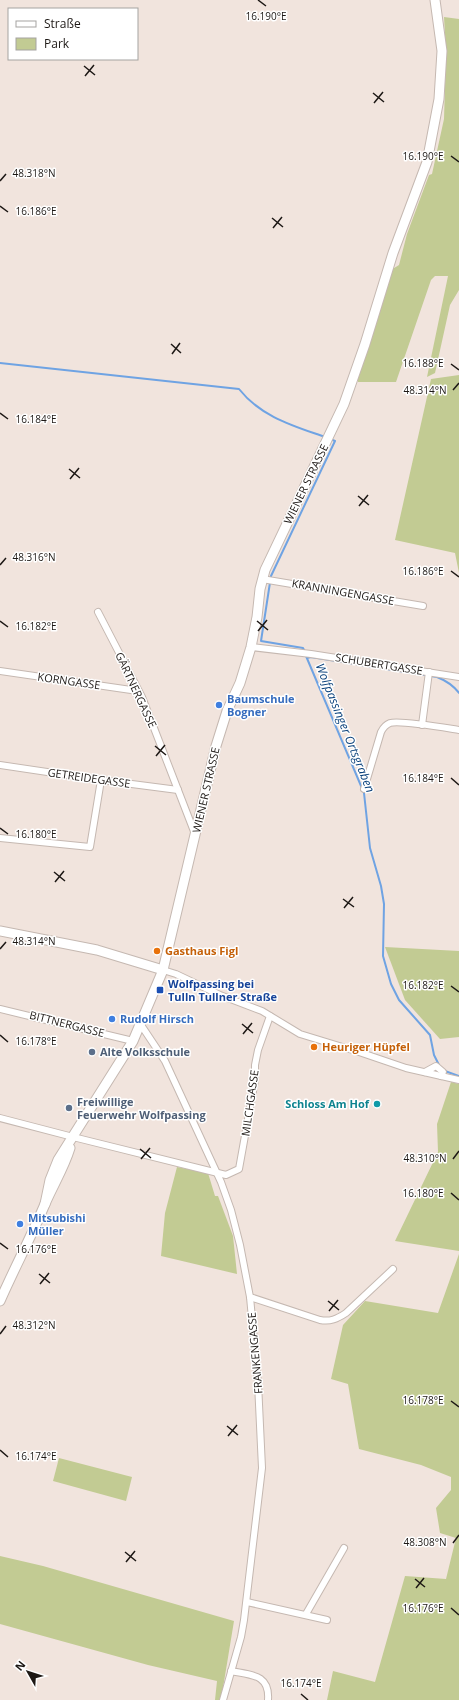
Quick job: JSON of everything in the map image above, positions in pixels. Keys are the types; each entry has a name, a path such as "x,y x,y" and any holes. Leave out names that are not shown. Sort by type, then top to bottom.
{"main road":[{"name":"WIENER STRASSE","path":"0,1301 64,1166 73,1138 133,1041 163,970 216,746 227,712 240,683 251,647 275,547 351,386 393,253 429,154 438,99 442,51 435,0"},
{"path":"0,931 97,950 163,970"}],"street":[{"name":"KRANNINGENGASSE","path":"267,580 423,606"},
{"name":"GÄRTNERGASSE","path":"98,612 138,691 195,836"},
{"name":"SCHUBERTGASSE","path":"251,647 311,654 429,675 459,677"},
{"name":"KORNGASSE","path":"0,671 138,691"},
{"path":"422,725 429,675"},
{"path":"364,789 384,726 391,723 459,730"},
{"name":"GETREIDEGASSE","path":"0,765 178,790"},
{"path":"0,838 90,847 101,780"},
{"path":"163,970 176,974 215,993 270,1016 300,1034 389,1063 459,1080"},
{"name":"BITTNERGASSE","path":"0,1009 133,1041"},
{"name":"MILCHGASSE","path":"217,1172 226,1175 239,1169 255,1080 255,1065 258,1050 270,1016"},
{"name":"FRANKENGASSE","path":"140,1025 165,1061 217,1172 229,1203 240,1245 254,1328 262,1468 247,1602 241,1637 223,1700"},
{"path":"0,1118 73,1138 217,1172"},
{"path":"250,1298 326,1321 337,1318 346,1313 393,1269"},
{"path":"306,1614 344,1548"},
{"path":"247,1602 328,1620"},
{"path":"231,1671 256,1675 263,1679 267,1687 268,1700"}],"green space":[{"path":"444,17 459,19 459,290 450,305 435,373 427,377 448,276 435,276 431,280 396,382 358,382 358,375 391,270 399,265 407,234 429,175 432,174 444,119 446,52"},
{"path":"459,375 459,573 455,553 395,540 431,379"},
{"path":"385,947 459,951 459,1037 440,1039 405,1000"},
{"path":"451,1082 459,1084 459,1251 395,1241 438,1152 437,1124"},
{"path":"177,1167 208,1173 215,1196 218,1196 233,1236 237,1274 161,1256 165,1213"},
{"path":"459,1254 459,1700 327,1700 333,1671 375,1682 405,1576 446,1579 456,1538 440,1533 436,1508 451,1490 451,1477 421,1465 359,1449 348,1384 331,1379 343,1325 365,1301 438,1313"},
{"path":"59,1458 132,1477 126,1501 53,1481"},
{"path":"0,1556 43,1566 234,1621 221,1700 215,1700 217,1681 148,1665 0,1624"}],"waterway":[{"path":"0,363 239,389 257,407 268,414 325,437"},
{"path":"305,652 303,648 261,641 271,576 335,441 330,439"},
{"name":"Wolfpassinger Ortsgraben","path":"306,656 364,793 370,848 381,886 384,904 383,956 391,984 399,1000 430,1035 434,1055 440,1067"},
{"path":"307,658 311,657 437,677 450,684 459,693"},
{"name":"Wolfpassinger Ortsgraben","path":"445,1071 459,1076"}],"place":[{"name":"Baumschule Bogner","path":"219,705"},
{"name":"Gasthaus Figl","path":"157,951"},
{"name":"Wolfpassing bei Tulln Tullner Straße","path":"160,990"},
{"name":"Rudolf Hirsch","path":"112,1019"},
{"name":"Heuriger Hüpfel","path":"314,1047"},
{"name":"Alte Volksschule","path":"92,1052"},
{"name":"Schloss Am Hof","path":"377,1104"},
{"name":"Freiwillige Feuerwehr Wolfpassing","path":"69,1108"},
{"name":"Mitsubishi Müller","path":"20,1224"}]}
